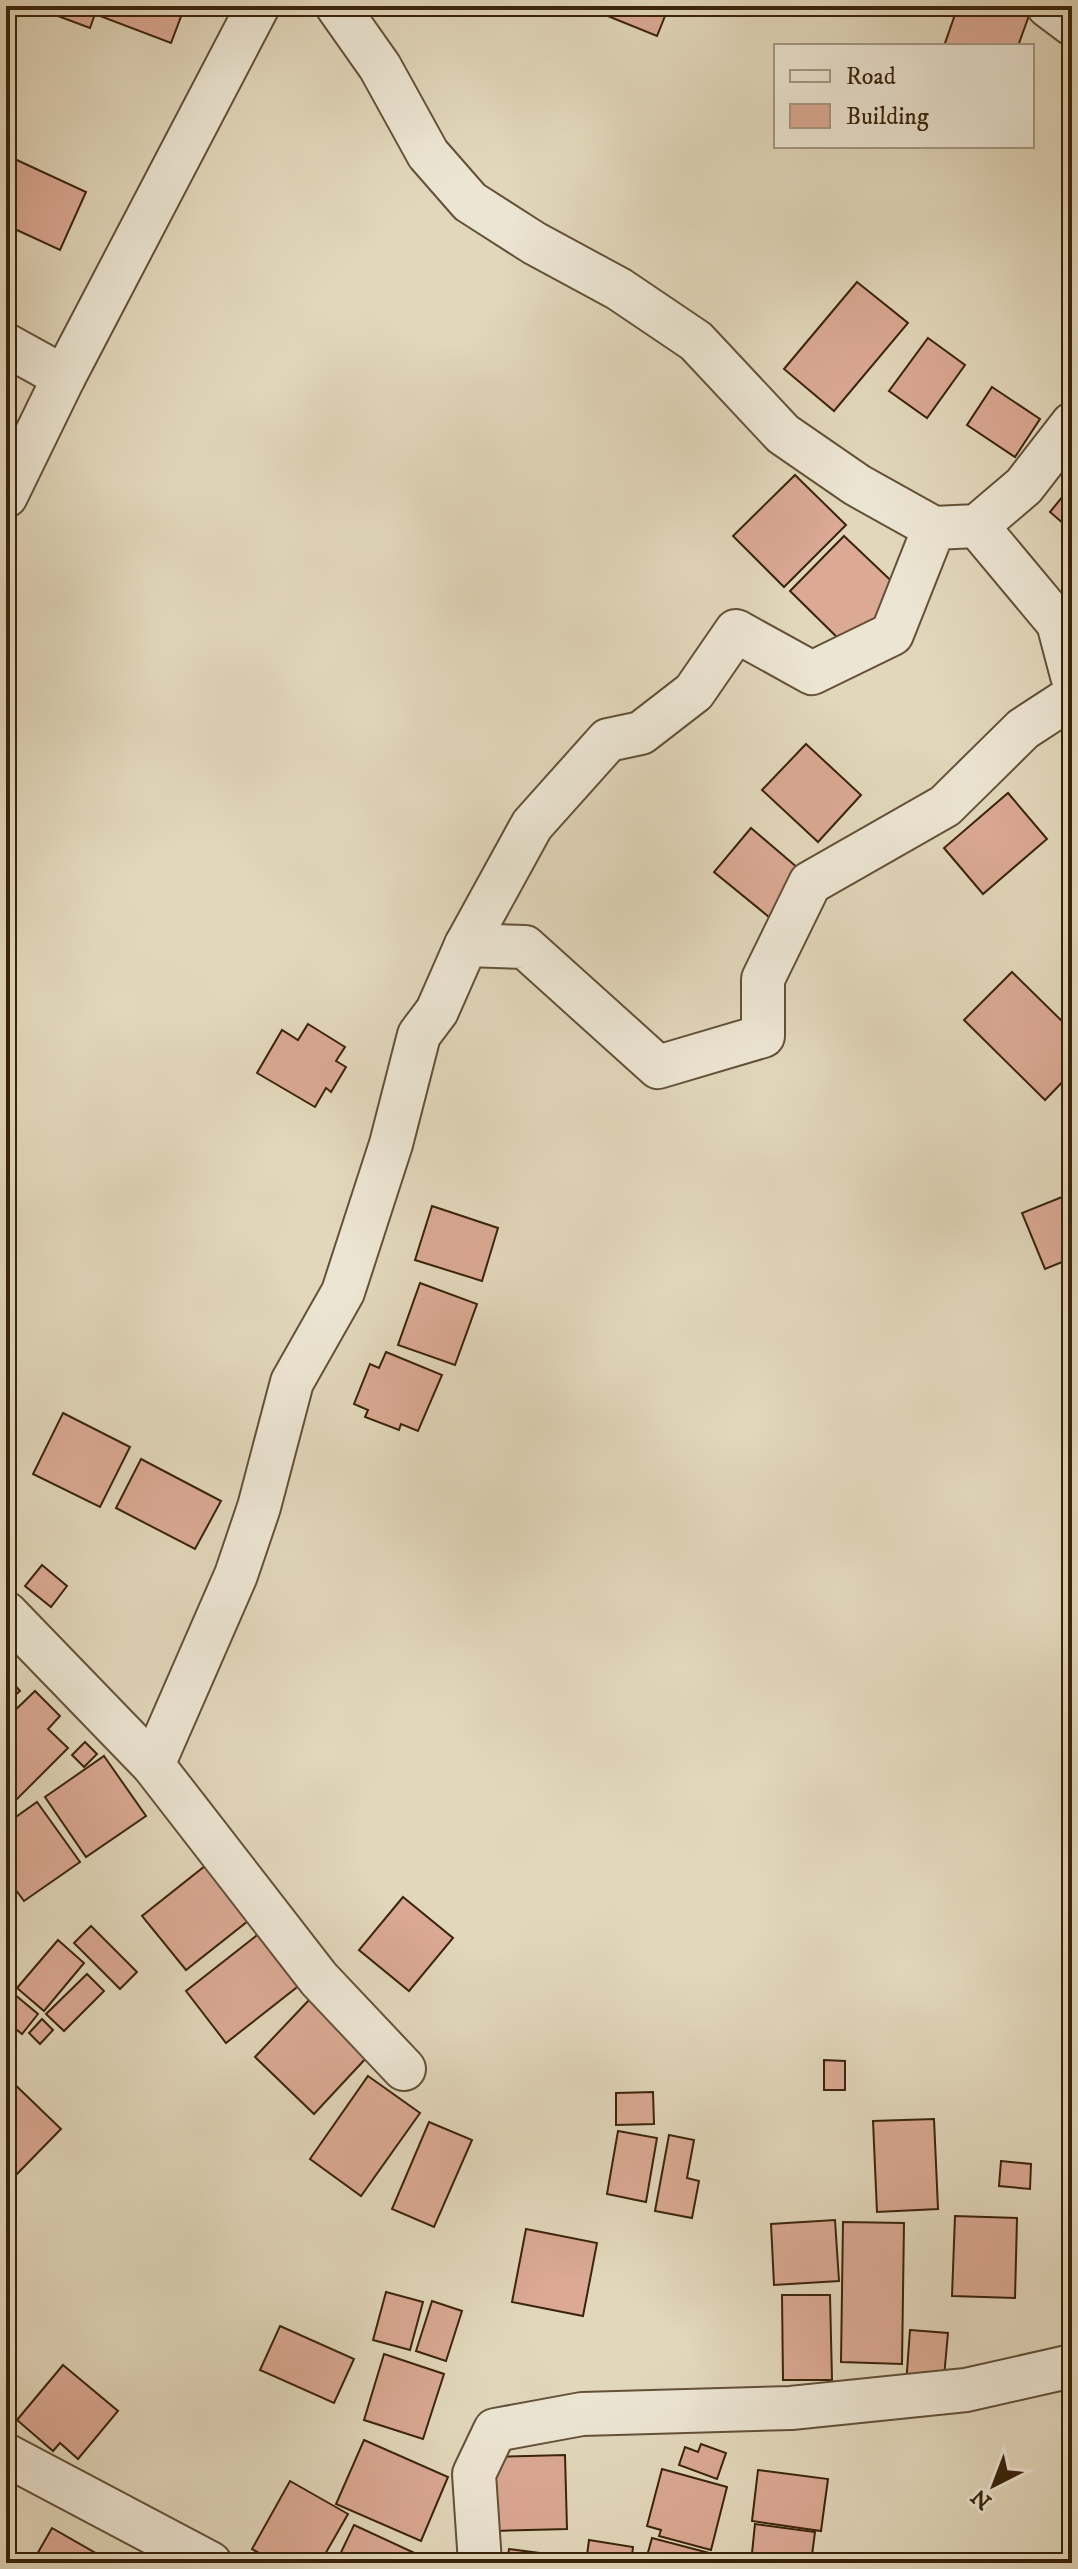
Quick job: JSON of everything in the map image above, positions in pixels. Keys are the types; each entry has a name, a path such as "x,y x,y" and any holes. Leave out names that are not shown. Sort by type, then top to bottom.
{"street":[{"path":"6,496 64,377 258,6"},
{"path":"337,6 380,67 428,154 470,202 534,243 619,289 696,341 783,434 857,485 934,528 977,526 1024,486 1072,424"},
{"path":"1048,6 1072,24"},
{"path":"6,345 64,377"},
{"path":"977,526 1058,623 1072,676"},
{"path":"153,1765 236,1575 259,1507 275,1434 292,1382 343,1292 391,1144 419,1035 437,1011 466,945 532,825 608,740 641,733 694,692 736,631 812,673 892,634 934,528"},
{"path":"466,945 525,947 658,1067 763,1036 763,979 810,883 945,806 1023,729 1065,712"},
{"path":"6,1613 153,1765 319,1979 404,2069"},
{"path":"480,2563 474,2474 495,2430 582,2414 791,2408 966,2390 1072,2366"},
{"path":"6,2455 210,2563"}],"building":[{"path":"31,6 185,6 171,43 95,14 90,28"},
{"path":"583,6 669,6 657,36"},
{"path":"958,6 1018,6 1031,10 1019,44 945,44"},
{"path":"6,155 86,192 60,250 6,225"},
{"path":"1072,193 1072,222 1064,220"},
{"path":"857,282 908,323 834,411 784,369"},
{"path":"928,338 965,365 927,418 889,391"},
{"path":"992,387 1040,419 1015,457 967,425"},
{"path":"795,475 846,525 784,587 733,536"},
{"path":"1072,485 1072,531 1050,512"},
{"path":"844,536 903,592 848,648 790,591"},
{"path":"806,744 861,795 818,842 762,790"},
{"path":"1008,793 1047,839 983,894 944,848"},
{"path":"751,828 805,874 769,917 714,872"},
{"path":"1012,972 1072,1031 1072,1072 1045,1100 964,1020"},
{"path":"308,1024 345,1047 336,1061 346,1067 331,1092 326,1088 315,1107 257,1073 282,1030 298,1040"},
{"path":"1072,1193 1072,1258 1045,1269 1022,1213"},
{"path":"432,1206 498,1228 482,1281 415,1260"},
{"path":"420,1283 477,1304 455,1365 398,1345"},
{"path":"386,1352 442,1375 418,1431 401,1424 399,1430 365,1417 368,1410 354,1404 370,1364 379,1368"},
{"path":"63,1413 130,1447 100,1507 33,1474"},
{"path":"141,1459 221,1501 195,1549 116,1508"},
{"path":"42,1565 67,1586 51,1607 25,1586"},
{"path":"6,1675 20,1691 6,1703"},
{"path":"35,1691 60,1716 48,1729 68,1748 9,1807 6,1719"},
{"path":"85,1742 97,1754 84,1767 72,1755"},
{"path":"104,1756 146,1816 86,1857 45,1797"},
{"path":"37,1802 80,1862 24,1901 6,1877 6,1824"},
{"path":"210,1862 253,1917 186,1970 142,1916"},
{"path":"403,1897 453,1938 409,1991 359,1950"},
{"path":"91,1926 137,1972 120,1989 74,1943"},
{"path":"261,1932 301,1984 226,2043 186,1991"},
{"path":"58,1940 84,1963 44,2011 17,1988"},
{"path":"87,1974 104,1991 64,2031 46,2014"},
{"path":"14,1994 38,2014 22,2034 6,2021 6,2003"},
{"path":"309,2000 368,2056 314,2114 255,2057"},
{"path":"42,2019 53,2030 40,2044 29,2033"},
{"path":"824,2060 845,2061 845,2090 824,2090"},
{"path":"6,2076 61,2129 14,2177 6,2169"},
{"path":"368,2076 420,2113 361,2196 310,2159"},
{"path":"653,2092 654,2124 616,2125 616,2093"},
{"path":"934,2119 938,2209 877,2212 873,2121"},
{"path":"429,2122 472,2140 434,2227 392,2209"},
{"path":"618,2131 657,2138 646,2202 607,2194"},
{"path":"669,2135 694,2140 687,2178 699,2181 692,2218 655,2211"},
{"path":"1001,2161 1031,2164 1030,2189 999,2186"},
{"path":"955,2216 1017,2218 1015,2298 952,2296"},
{"path":"835,2220 839,2281 774,2285 771,2224"},
{"path":"843,2222 904,2223 902,2364 841,2362"},
{"path":"526,2229 597,2243 583,2316 512,2302"},
{"path":"386,2292 423,2302 410,2350 373,2340"},
{"path":"782,2295 830,2295 832,2380 783,2380"},
{"path":"432,2301 462,2311 446,2361 416,2351"},
{"path":"6,2326 15,2340 6,2346"},
{"path":"280,2326 354,2359 334,2403 260,2370"},
{"path":"910,2330 948,2333 943,2388 906,2385"},
{"path":"384,2354 444,2374 423,2439 364,2420"},
{"path":"63,2365 118,2411 78,2459 60,2443 53,2451 17,2420"},
{"path":"364,2440 448,2477 421,2541 336,2504"},
{"path":"701,2444 726,2453 717,2479 679,2465 685,2447 698,2452"},
{"path":"565,2455 567,2529 494,2531 492,2457"},
{"path":"662,2469 727,2487 711,2550 659,2536 661,2530 647,2526"},
{"path":"758,2470 828,2479 821,2531 752,2521"},
{"path":"290,2481 348,2514 320,2563 277,2563 252,2549"},
{"path":"755,2524 815,2532 811,2563 751,2563"},
{"path":"354,2525 421,2556 417,2563 336,2563"},
{"path":"52,2528 113,2563 32,2563"},
{"path":"652,2538 713,2554 710,2563 645,2563"},
{"path":"589,2540 633,2547 631,2563 586,2563"},
{"path":"509,2549 570,2557 570,2563 507,2563"}]}
